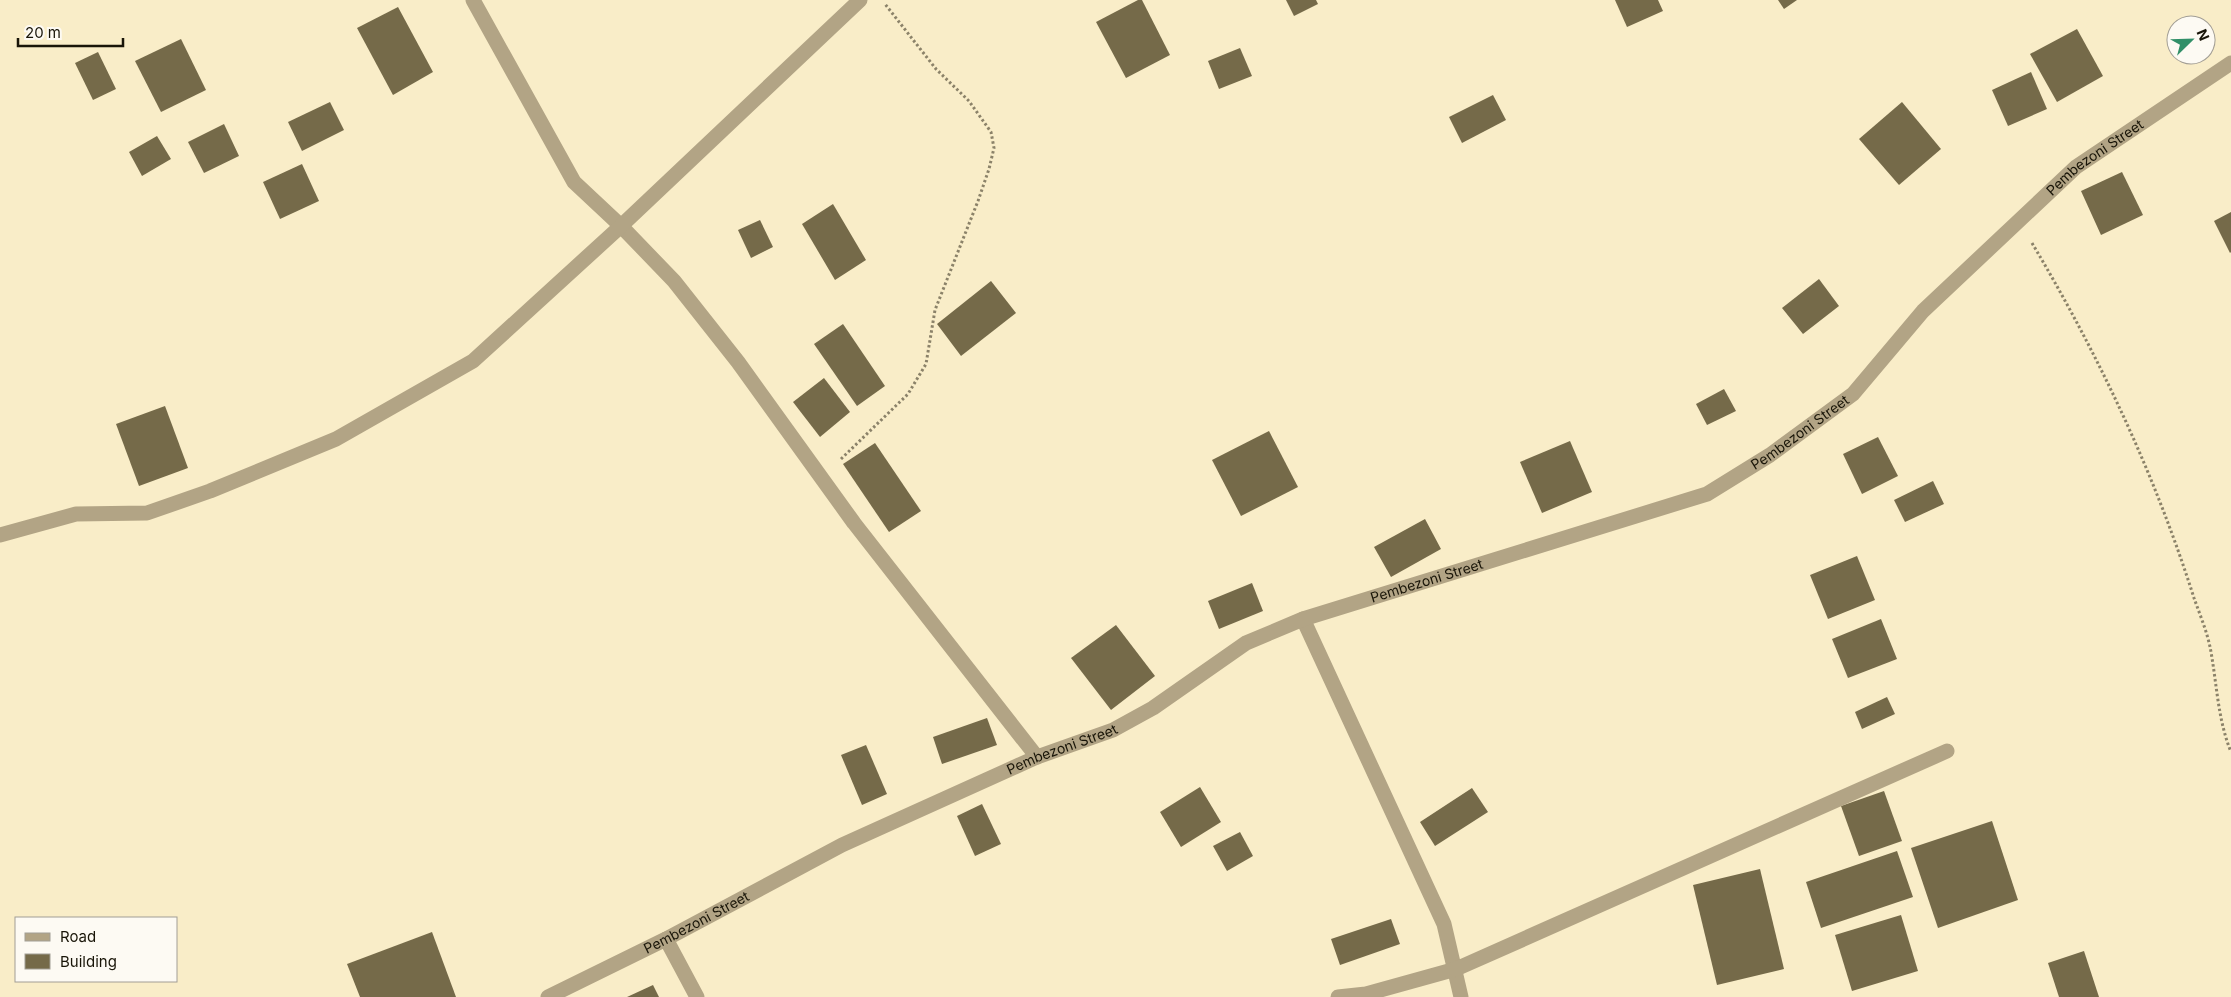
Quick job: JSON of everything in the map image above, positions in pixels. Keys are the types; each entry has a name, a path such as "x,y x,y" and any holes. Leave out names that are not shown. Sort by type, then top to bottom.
{"street":[{"path":"473,0 574,182 621,226 674,281 738,362 854,523 1037,757"},
{"path":"0,535 76,514 147,513 210,491 336,439 473,361 621,226 860,0"},
{"name":"Pembezoni Street","path":"548,997 666,939 842,845 1037,757 1113,730 1153,708 1246,643 1303,619 1707,494 1770,455 1853,394 1923,311 2076,167 2231,63"},
{"path":"1303,619 1444,924 1456,969 1460,997"},
{"path":"1338,997 1366,994 1456,969 1947,751"},
{"path":"666,939 697,997"}],"path":[{"path":"821,478 908,394 926,364 934,310 974,210 989,169 994,148 991,132 969,101 936,69 882,0"},
{"path":"2019,221 2067,302 2146,462 2185,568 2211,649 2222,732 2231,752"}],"building":[{"path":"1138,0 1142,0 1170,55 1126,78 1096,22"},
{"path":"1286,0 1316,0 1318,4 1294,16"},
{"path":"1615,0 1658,0 1663,11 1627,27"},
{"path":"1778,0 1797,0 1784,9"},
{"path":"398,7 433,72 393,95 357,28"},
{"path":"2077,29 2103,76 2057,102 2030,54"},
{"path":"181,39 206,90 161,112 135,61"},
{"path":"1240,48 1252,76 1219,89 1208,61"},
{"path":"98,52 116,89 93,100 75,63"},
{"path":"2031,72 2047,109 2008,126 1992,90"},
{"path":"1493,95 1506,120 1462,143 1449,117"},
{"path":"330,102 344,130 302,151 288,122"},
{"path":"1902,102 1941,149 1899,185 1859,139"},
{"path":"224,124 239,156 204,173 188,142"},
{"path":"157,136 171,159 142,176 129,152"},
{"path":"302,164 319,201 280,219 263,182"},
{"path":"2122,172 2143,215 2101,235 2081,191"},
{"path":"833,204 866,260 835,280 802,224"},
{"path":"2231,212 2231,252 2230,253 2214,221"},
{"path":"760,220 773,247 751,258 738,230"},
{"path":"1819,279 1839,306 1803,334 1782,308"},
{"path":"991,281 1016,313 961,356 937,324"},
{"path":"843,324 885,386 857,406 814,344"},
{"path":"824,378 850,412 820,437 793,402"},
{"path":"1724,389 1736,411 1707,425 1696,404"},
{"path":"165,406 188,468 139,486 116,424"},
{"path":"1269,431 1298,487 1241,516 1212,460"},
{"path":"1878,437 1898,476 1862,494 1843,454"},
{"path":"1570,441 1592,492 1542,513 1520,462"},
{"path":"875,443 921,511 889,532 843,464"},
{"path":"1933,481 1944,504 1905,522 1894,500"},
{"path":"1425,519 1441,549 1391,577 1374,547"},
{"path":"1857,556 1875,600 1828,619 1810,575"},
{"path":"1252,583 1263,611 1219,629 1208,601"},
{"path":"1881,619 1897,659 1848,678 1832,639"},
{"path":"1116,625 1155,676 1111,710 1071,658"},
{"path":"1887,697 1895,714 1862,729 1855,712"},
{"path":"987,718 997,745 942,764 933,737"},
{"path":"866,745 887,794 862,805 841,755"},
{"path":"1200,787 1221,822 1181,847 1160,812"},
{"path":"1472,788 1488,812 1435,846 1420,822"},
{"path":"1884,791 1902,841 1859,856 1841,806"},
{"path":"982,804 1001,844 975,856 957,816"},
{"path":"1992,821 2018,900 1938,928 1911,848"},
{"path":"1240,832 1253,856 1227,871 1213,846"},
{"path":"1897,851 1913,897 1821,928 1806,882"},
{"path":"1760,869 1784,969 1717,985 1693,885"},
{"path":"1901,915 1918,971 1852,991 1835,935"},
{"path":"1391,919 1400,944 1340,965 1331,939"},
{"path":"432,932 456,997 360,997 347,964"},
{"path":"2084,951 2099,997 2059,997 2048,963"},
{"path":"653,985 659,997 627,997"}]}
